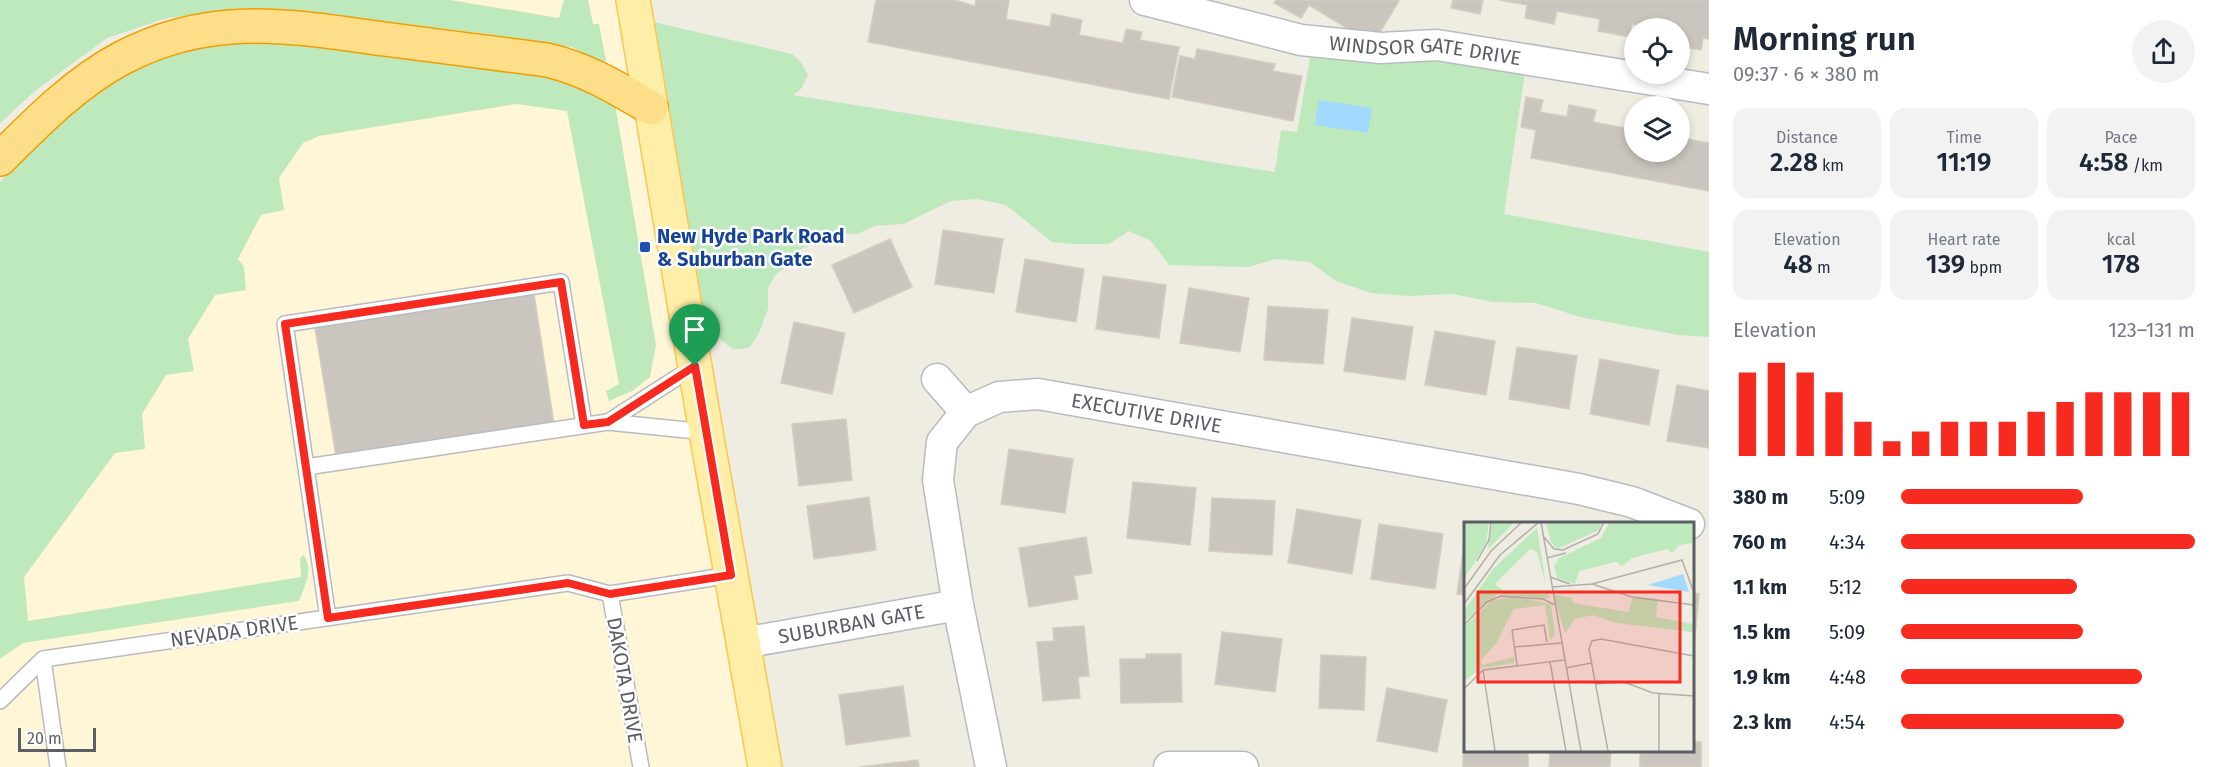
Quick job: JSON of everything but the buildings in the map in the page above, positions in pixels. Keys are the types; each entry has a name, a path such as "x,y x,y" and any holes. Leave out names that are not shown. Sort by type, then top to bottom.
{"highway":[{"path":"0,159 38,121 78,87 123,58 145,47 194,32 245,25 298,27 547,60 580,69 651,108"}],"main road":[{"path":"633,0 765,767"}],"street":[{"name":"WINDSOR GATE DRIVE","path":"1145,0 1301,40 1381,48 1437,45 1709,89"},
{"path":"937,379 966,412"},
{"name":"EXECUTIVE DRIVE","path":"991,767 958,605 938,480 942,442 966,412 999,397 1038,394 1579,489 1632,502 1686,522"},
{"name":"EXECUTIVE DRIVE","path":"1694,525 1709,530"},
{"name":"SUBURBAN GATE","path":"743,643 958,605"},
{"path":"1169,767 1244,767"}],"lane":[{"path":"328,618 285,324 561,282 584,425"},
{"path":"608,422 695,366"},
{"path":"306,467 608,422 706,432"},
{"path":"610,594 731,575"},
{"name":"NEVADA DRIVE","path":"43,659 568,583 610,594"},
{"name":"DAKOTA DRIVE","path":"610,594 641,767"},
{"path":"0,701 43,659"},
{"path":"43,659 58,767"}],"shaded area":[{"path":"151,0 633,0 765,767 0,767 0,523 302,139 545,61"}],"green space":[{"path":"0,0 450,0 559,18 564,0 588,0 593,24 599,24 606,61 603,62 571,47 503,36 357,18 254,9 167,18 107,38 35,91 0,123"},
{"path":"636,18 792,54 801,62 808,75 801,89 793,95 1275,172 1281,130 1297,132 1313,41 1527,59 1504,214 1709,252 1709,337 1679,335 1580,317 1536,303 1493,302 1452,294 1408,296 1371,293 1336,281 1310,262 1276,259 1248,267 1169,265 1151,241 1129,231 1109,244 1052,242 1006,205 977,199 951,201 903,224 875,226 857,234 822,232 814,243 801,249 790,264 776,274 768,288 768,309 759,333 750,347 733,349 721,340 705,320 685,278"},
{"path":"223,34 573,77 615,104 656,345 650,377 632,391 609,401 606,391 619,384 567,111 516,104 319,136 303,143 279,178 284,210 261,215 238,259 244,267 246,290 215,295 188,339 194,371 166,375 142,414 145,449 115,453 24,577 28,621 301,577 300,559 303,555 308,572 299,601 23,643 0,659 0,182 107,78"}],"water":[{"path":"1319,100 1372,108 1368,133 1315,125"}],"place":[{"name":"New Hyde Park Road & Suburban Gate","path":"645,247"}],"route":[{"path":"561,282 584,425 608,422 695,366 731,575 610,594 568,583 328,618 285,324 561,282"}]}
